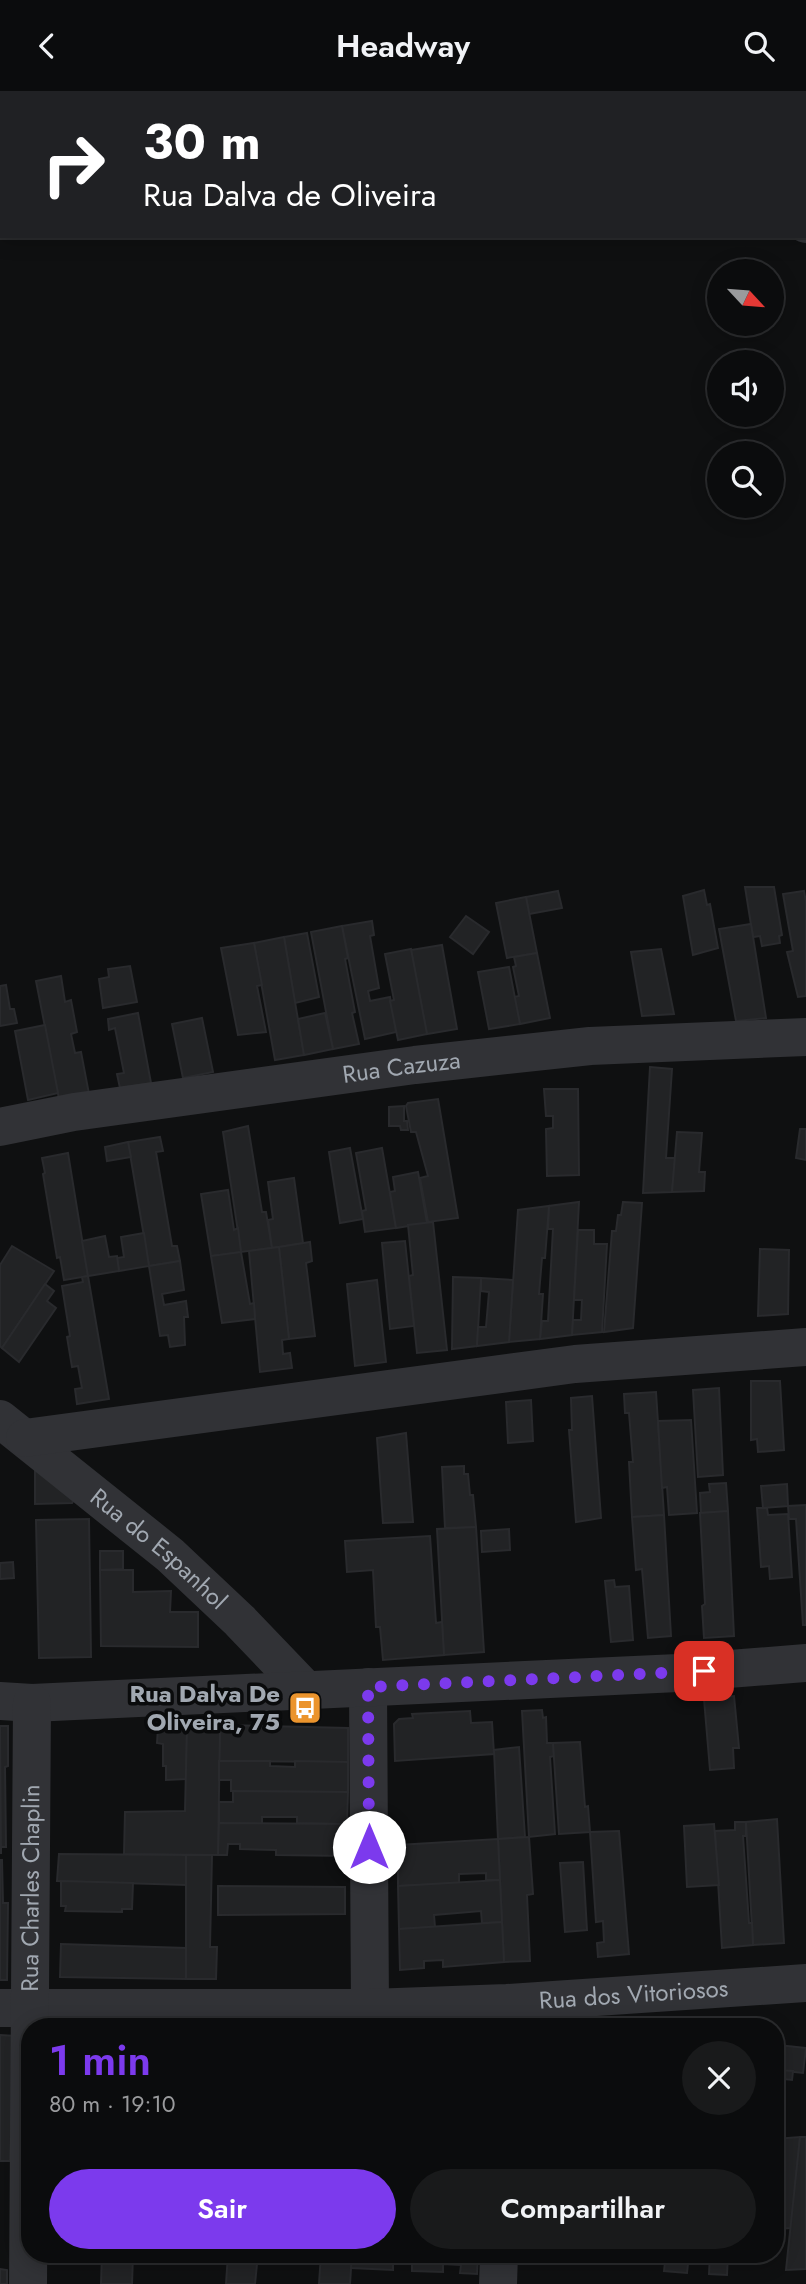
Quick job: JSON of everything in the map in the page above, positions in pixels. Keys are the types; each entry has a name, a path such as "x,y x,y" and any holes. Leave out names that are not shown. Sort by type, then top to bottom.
{"street":[{"name":"Rua Cazuza","path":"0,1127 74,1112 429,1063 590,1046 806,1037"},
{"path":"13,1429 575,1364 806,1347"},
{"name":"Rua do Espanhol","path":"13,1429 170,1555 240,1621 304,1689"},
{"path":"16,1702 678,1673 806,1663"},
{"path":"368,1687 370,2008"},
{"name":"Rua Charles Chaplin","path":"16,1702 14,2009 21,2146"},
{"name":"Rua dos Vitoriosos","path":"14,2009 370,2008 507,2015 806,1983"},
{"name":"Rua Charles Chaplin","path":"27,2263 28,2284"},
{"path":"498,2284 499,2263"}],"building":[{"path":"745,887 774,887 782,935 779,936 780,943 762,946 760,936 753,937"},
{"path":"704,890 707,905 710,904 718,948 693,955 683,896"},
{"path":"558,891 562,908 529,914 526,897"},
{"path":"804,891 806,996 798,997 787,952 793,951 783,894"},
{"path":"526,897 537,953 507,958 496,903"},
{"path":"466,916 489,932 473,954 450,937"},
{"path":"372,921 374,935 370,936 379,988 368,991 370,1001 390,997 396,1032 365,1039 342,926"},
{"path":"751,924 766,1018 736,1021 719,929"},
{"path":"342,926 355,1012 352,1013 359,1044 333,1049 311,932"},
{"path":"307,933 319,997 295,1003 284,937"},
{"path":"284,937 304,1055 275,1060 254,943"},
{"path":"254,943 262,985 257,986 266,1032 238,1035 221,948"},
{"path":"442,945 457,1029 427,1034 411,950"},
{"path":"411,949 427,1034 398,1040 385,954"},
{"path":"661,949 674,1014 642,1016 631,952"},
{"path":"537,953 550,1018 520,1024 514,997 519,996 513,967 516,966 514,957"},
{"path":"130,966 137,1002 103,1008 99,979 109,977 108,969"},
{"path":"509,967 520,1024 489,1029 478,972"},
{"path":"61,976 65,1002 71,1000 77,1032 71,1034 75,1053 81,1052 89,1094 59,1099 36,981"},
{"path":"6,985 10,1009 14,1009 17,1023 0,1026 0,986"},
{"path":"138,1013 151,1083 120,1088 117,1074 124,1073 115,1028 109,1030 108,1019"},
{"path":"325,1013 333,1049 304,1055 298,1019"},
{"path":"202,1018 213,1072 183,1078 172,1024"},
{"path":"45,1025 58,1093 28,1100 15,1031"},
{"path":"650,1067 672,1069 666,1158 675,1158 672,1192 643,1193"},
{"path":"544,1089 578,1089 579,1175 547,1176 546,1129 553,1128 553,1116 546,1116"},
{"path":"438,1099 458,1218 428,1222 420,1178 428,1176 416,1132 411,1132 406,1106 408,1103"},
{"path":"404,1106 404,1121 407,1121 408,1130 401,1130 400,1126 389,1126 389,1107"},
{"path":"248,1126 262,1212 266,1212 272,1248 241,1252 223,1132"},
{"path":"800,1129 806,1129 806,1160 796,1158"},
{"path":"677,1132 702,1133 699,1172 705,1172 704,1191 672,1192"},
{"path":"160,1137 163,1151 156,1152 172,1246 177,1246 180,1261 149,1266 128,1142"},
{"path":"128,1142 131,1157 107,1161 105,1147"},
{"path":"350,1148 363,1219 340,1223 329,1152"},
{"path":"382,1148 396,1228 365,1232 362,1211 366,1210 356,1153"},
{"path":"68,1153 88,1276 64,1280 60,1257 57,1258 42,1158"},
{"path":"418,1172 427,1223 396,1228 390,1192 395,1191 393,1177"},
{"path":"294,1178 303,1243 272,1248 268,1220 273,1219 268,1182"},
{"path":"228,1190 234,1230 238,1228 241,1252 211,1256 201,1194"},
{"path":"579,1202 572,1335 540,1339 542,1321 548,1321 553,1229 548,1229 549,1206"},
{"path":"623,1202 642,1203 633,1328 604,1332 612,1231 616,1231"},
{"path":"549,1206 539,1294 543,1294 540,1339 509,1342 518,1210"},
{"path":"433,1222 447,1350 417,1353 409,1276 413,1275 408,1225"},
{"path":"578,1230 594,1230 594,1244 607,1244 602,1332 572,1335 573,1320 581,1320 582,1300 574,1300"},
{"path":"144,1233 149,1266 119,1271 117,1258 124,1257 121,1237"},
{"path":"105,1236 109,1257 117,1256 119,1271 88,1276 82,1241"},
{"path":"405,1241 414,1326 390,1329 382,1243"},
{"path":"310,1242 312,1261 306,1263 315,1336 289,1339 279,1247"},
{"path":"12,1246 54,1271 2,1348 0,1265"},
{"path":"279,1247 289,1339 282,1340 283,1354 290,1353 292,1368 260,1372 249,1251"},
{"path":"760,1249 789,1250 788,1314 758,1316"},
{"path":"241,1252 250,1304 254,1303 255,1319 222,1323 211,1256"},
{"path":"180,1261 184,1290 162,1294 164,1305 186,1301 188,1317 184,1317 185,1345 170,1347 168,1335 160,1336 149,1266"},
{"path":"88,1276 109,1399 77,1404 75,1389 82,1388 78,1366 72,1367 62,1286 83,1282 82,1277"},
{"path":"453,1277 481,1278 477,1346 452,1349"},
{"path":"481,1278 513,1280 509,1342 477,1346 478,1327 486,1327 489,1292 481,1291"},
{"path":"377,1280 386,1362 355,1366 347,1284"},
{"path":"45,1284 54,1291 47,1301 56,1308 19,1362 2,1348"},
{"path":"751,1381 780,1381 784,1450 758,1452 757,1439 751,1440"},
{"path":"719,1388 723,1475 698,1477 693,1390"},
{"path":"656,1392 664,1515 632,1517 629,1462 633,1462 629,1413 625,1413 624,1394"},
{"path":"592,1396 601,1518 576,1522 569,1430 572,1430 571,1398"},
{"path":"531,1400 533,1441 508,1443 506,1402"},
{"path":"691,1420 697,1513 669,1515 667,1487 662,1488 658,1421"},
{"path":"406,1433 413,1522 383,1523 377,1438"},
{"path":"35,1466 74,1500 72,1503 35,1504"},
{"path":"464,1466 464,1474 468,1474 470,1495 473,1495 476,1527 445,1528 442,1467"},
{"path":"726,1483 728,1511 701,1513 700,1493 710,1492 709,1484"},
{"path":"787,1484 788,1506 763,1508 761,1486"},
{"path":"806,1505 806,1625 803,1625 796,1519 789,1519 788,1506"},
{"path":"757,1508 767,1508 768,1515 788,1514 792,1577 770,1579 769,1566 761,1567"},
{"path":"728,1511 734,1636 704,1638 700,1513"},
{"path":"664,1515 671,1636 648,1638 642,1569 636,1570 632,1517"},
{"path":"89,1519 91,1657 39,1658 36,1520"},
{"path":"476,1527 484,1652 444,1655 437,1529"},
{"path":"509,1529 510,1550 482,1552 481,1531"},
{"path":"430,1536 436,1623 442,1622 444,1655 383,1660 380,1627 376,1627 373,1570 347,1572 345,1541"},
{"path":"100,1551 123,1551 123,1569 100,1570"},
{"path":"13,1562 14,1578 0,1579 0,1563"},
{"path":"100,1570 133,1570 133,1592 171,1591 170,1612 198,1612 198,1647 101,1646"},
{"path":"614,1580 615,1587 629,1586 633,1640 611,1642 605,1581"},
{"path":"734,1696 739,1748 733,1748 734,1768 710,1770 704,1699"},
{"path":"542,1710 543,1718 546,1717 547,1743 553,1743 554,1756 550,1757 555,1834 529,1837 522,1711"},
{"path":"470,1711 471,1723 492,1722 494,1754 395,1761 394,1724 399,1719 413,1718 412,1714"},
{"path":"220,1725 348,1728 348,1762 219,1761"},
{"path":"0,1726 8,1726 8,1766 5,1767 6,1847 1,1847 1,1854"},
{"path":"158,1728 187,1728 186,1779 166,1780 163,1744 157,1743"},
{"path":"187,1728 220,1729 218,1855 124,1854 125,1812 185,1811"},
{"path":"580,1742 585,1807 588,1806 590,1832 559,1834 553,1743"},
{"path":"519,1747 525,1837 498,1839 494,1750"},
{"path":"219,1761 270,1761 270,1766 295,1767 295,1761 348,1762 348,1792 231,1791 231,1780 219,1780"},
{"path":"233,1791 348,1792 347,1824 297,1823 297,1817 262,1817 262,1824 219,1823 219,1802 233,1802"},
{"path":"777,1819 784,1943 753,1945 746,1822"},
{"path":"735,1822 746,1822 746,1836 743,1836 753,1945 722,1948 715,1831 735,1830"},
{"path":"219,1823 347,1824 348,1856 276,1855 276,1850 240,1849 240,1844 228,1844 227,1855 218,1855"},
{"path":"714,1824 719,1885 687,1887 684,1826"},
{"path":"619,1831 629,1954 598,1957 597,1943 604,1942 603,1921 596,1922 590,1832"},
{"path":"529,1837 533,1894 527,1895 530,1961 504,1962 498,1839"},
{"path":"498,1839 500,1880 486,1880 486,1873 459,1874 459,1883 398,1886 398,1845"},
{"path":"59,1854 186,1855 186,1885 57,1881"},
{"path":"186,1855 212,1855 210,1947 217,1947 216,1979 186,1979"},
{"path":"0,1860 3,1903 8,1903 7,1980 0,1980"},
{"path":"583,1862 587,1930 565,1932 560,1863"},
{"path":"500,1880 502,1922 482,1923 481,1911 434,1915 435,1927 399,1929 398,1886"},
{"path":"61,1881 133,1883 132,1909 122,1909 122,1912 65,1911 66,1906 61,1906"},
{"path":"218,1886 345,1887 345,1914 218,1915"},
{"path":"502,1922 504,1962 443,1967 443,1960 424,1961 424,1968 400,1970 399,1929"},
{"path":"61,1944 186,1948 186,1979 60,1977"},
{"path":"0,2035 15,2036 10,2161 0,2161"},
{"path":"784,2046 806,2048 803,2073 784,2071"},
{"path":"784,2070 793,2071 792,2080 784,2079"},
{"path":"800,2137 791,2228 784,2228 784,2138"},
{"path":"800,2137 806,2137 806,2269 786,2270"},
{"path":"102,2263 133,2263 132,2284 101,2284"},
{"path":"227,2263 257,2263 255,2284 226,2284"},
{"path":"320,2263 351,2263 350,2284 319,2284"},
{"path":"351,2263 393,2263 393,2270 351,2268"},
{"path":"412,2263 478,2263 477,2274 460,2273 461,2265 443,2264 443,2272 412,2271"},
{"path":"665,2263 688,2263 687,2273 664,2271"},
{"path":"710,2263 728,2263 727,2275 709,2274"},
{"path":"0,2269 7,2270 7,2284 0,2284"}],"place":[{"name":"Rua Dalva De Oliveira, 75","path":"305,1708"}],"route":[{"path":"369,1847 368,1687 704,1671"}]}
